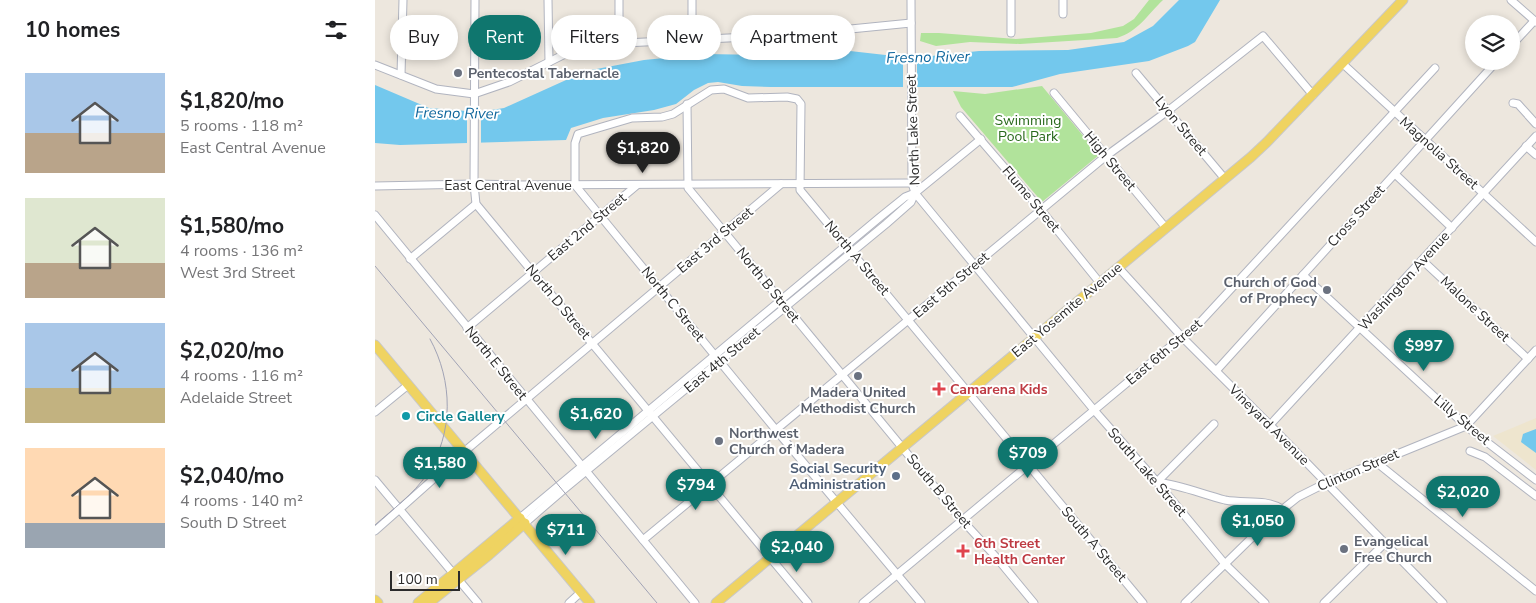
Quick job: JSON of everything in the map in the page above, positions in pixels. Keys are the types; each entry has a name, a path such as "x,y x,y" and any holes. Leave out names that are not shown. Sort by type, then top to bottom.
{"main road":[{"name":"East Yosemite Avenue","path":"716,603 1225,179 1267,142 1403,0"},
{"path":"375,346 465,451 590,603"},
{"path":"429,603 456,577 523,521"},
{"path":"418,603 456,577"},
{"path":"375,600 378,603"}],"street":[{"path":"401,75 403,0"},
{"path":"410,259 476,204 474,184 475,0"},
{"path":"548,0 549,62"},
{"path":"619,0 619,15"},
{"path":"692,0 692,15"},
{"name":"North Lake Street","path":"911,0 912,183 915,193 1034,338"},
{"path":"1011,0 1011,33"},
{"path":"1063,0 1063,14"},
{"path":"1511,0 1535,22 1520,37"},
{"path":"721,38 790,35 911,22"},
{"name":"East 5th Street","path":"643,540 1106,156 1169,110 1263,36 1313,95"},
{"path":"375,65 436,89 474,94 509,82 553,60"},
{"name":"Magnolia Street","path":"1343,63 1536,242"},
{"name":"East 6th Street","path":"863,603 1193,330 1435,68"},
{"name":"Cross Street","path":"1215,371 1489,70"},
{"name":"Lyon Street","path":"1136,73 1225,179"},
{"path":"575,185 575,143 579,134 586,130 632,118 663,117 673,114 703,93 717,89 724,89 747,98 787,97 797,99 801,104 800,184"},
{"name":"High Street","path":"1055,93 1166,228"},
{"path":"1513,103 1518,104 1536,124"},
{"path":"687,104 687,184"},
{"name":"Flume Street","path":"960,116 1041,210 1100,283"},
{"name":"Washington Avenue","path":"1270,425 1536,136"},
{"name":"East 4th Street","path":"523,521 717,359 781,301 911,202 915,193 981,139"},
{"path":"1527,146 1536,155"},
{"path":"1395,174 1451,228"},
{"name":"East Central Avenue","path":"375,186 912,183"},
{"name":"North B Street","path":"687,184 687,188 902,447"},
{"name":"East 3rd Street","path":"375,531 465,451 781,184"},
{"name":"North A Street","path":"800,184 801,190 849,250 968,393"},
{"name":"North C Street","path":"575,185 717,359 921,603"},
{"name":"East 2nd Street","path":"467,328 637,185"},
{"name":"North D Street","path":"476,204 808,603"},
{"name":"North E Street","path":"375,215 695,603"},
{"name":"East 4th Street","path":"717,359 786,307 849,250"},
{"name":"Malone Street","path":"1422,260 1528,359"},
{"name":"Vineyard Avenue","path":"1118,268 1215,371 1443,603"},
{"name":"Lilly Street","path":"1303,275 1466,426 1536,480"},
{"name":"South Lake Street","path":"1034,338 1225,564 1265,603"},
{"name":"Clinton Street","path":"1185,603 1282,509 1308,491 1466,426 1536,350"},
{"path":"375,412 408,384"},
{"name":"South A Street","path":"968,393 1143,603"},
{"path":"1157,482 1214,424"},
{"name":"South B Street","path":"902,447 1034,603"},
{"name":"Lilly Street","path":"1470,451 1485,457 1536,496"},
{"path":"1376,462 1536,591"},
{"path":"375,480 478,603"},
{"path":"1157,482 1175,484 1234,501 1269,502 1282,509"},
{"path":"1324,603 1385,544"},
{"path":"569,603 581,592"}],"shaded area":[{"path":"1536,418 1536,470 1493,436"}],"green space":[{"path":"1149,0 1163,0 1137,27 1117,38 1020,44 970,42 936,46 920,41 921,33 1016,39 1091,33 1123,26 1134,19"},
{"name":"Swimming Pool Park","path":"1042,86 1099,155 1042,202 961,107 953,91 985,94"}],"water":[{"name":"Fresno River","path":"1179,0 1220,0 1195,42 1188,46 1149,61 1060,74 1012,87 771,87 742,86 718,82 708,83 694,90 676,104 654,110 603,118 571,128 566,140 400,145 375,143 375,85 429,108 479,112 504,108 586,71 644,60 721,60 721,54 731,54 731,60 855,60 855,52 912,58 979,51 1068,50 1124,42 1153,26"},
{"path":"1536,429 1536,453 1521,442 1523,434"}],"pier":[{"path":"903,55 917,55 917,89 903,89"},
{"path":"467,109 481,109 481,145 467,145"}],"railway":[{"path":"375,266 657,603"},
{"path":"375,525 403,501 422,481 436,458 442,442 446,424 446,389 438,355 430,339"}],"place":[{"name":"Pentecostal Tabernacle","path":"458,73"},
{"name":"Church of God of Prophecy","path":"1327,290"},
{"name":"Madera United Methodist Church","path":"858,376"},
{"name":"Camarena Kids","path":"939,389"},
{"name":"Circle Gallery","path":"406,416"},
{"name":"Northwest Church of Madera","path":"719,441"},
{"name":"Social Security Administration","path":"896,476"},
{"name":"Evangelical Free Church","path":"1344,549"},
{"name":"6th Street Health Center","path":"963,551"}]}
